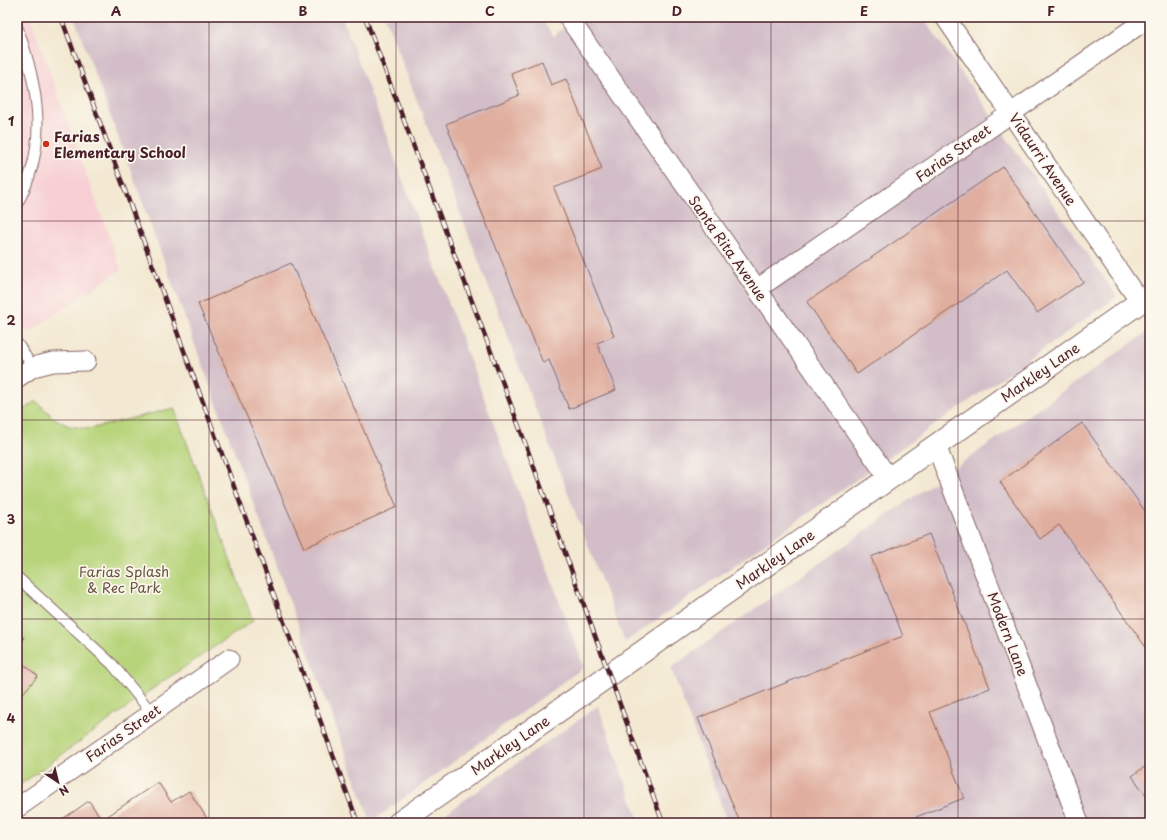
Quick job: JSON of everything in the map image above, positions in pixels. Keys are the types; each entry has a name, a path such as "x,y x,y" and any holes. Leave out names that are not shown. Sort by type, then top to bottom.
{"street":[{"name":"Santa Rita Avenue","path":"568,17 889,479"},
{"name":"Vidaurri Avenue","path":"945,17 1011,113 1145,298"},
{"name":"Farias Street","path":"757,289 1150,17"},
{"name":"Markley Lane","path":"399,823 1145,298"},
{"path":"17,378 33,367 53,362 86,361"},
{"name":"Modern Lane","path":"936,445 1079,823"},
{"name":"Farias Street","path":"17,808 229,659"}],"lane":[{"path":"17,26 30,62 35,88 37,137 32,164 22,196 17,204"},
{"path":"17,343 33,367"},
{"path":"17,577 112,664 152,713"}],"shaded area":[{"name":"Farias Elementary School","path":"17,17 30,17 121,270 29,332 26,329 17,335"},
{"path":"74,17 342,17 584,667 371,822"},
{"path":"385,17 540,17 553,36 580,17 923,17 1117,297 625,642"},
{"path":"1150,330 1150,823 728,823 671,668"},
{"path":"598,706 640,823 432,823"}],"green space":[{"name":"Farias Splash & Rec Park","path":"36,401 54,418 69,426 89,429 174,408 253,621 162,682 17,787 17,414"}],"building":[{"path":"542,61 551,85 566,79 602,169 554,188 614,336 597,343 616,390 569,409 549,360 543,363 446,124 520,95 511,73"},
{"path":"1003,167 1083,282 1037,313 1007,270 857,374 807,302"},
{"path":"291,263 397,507 304,548 198,304"},
{"path":"1082,423 1150,518 1150,653 1059,525 1040,539 1000,482"},
{"path":"929,534 990,688 930,712 964,798 901,823 740,823 698,718 903,636 871,557"},
{"path":"17,632 24,638 17,647"},
{"path":"17,659 38,676 17,700"},
{"path":"1150,763 1150,801 1132,776"},
{"path":"158,782 171,802 189,791 210,823 57,823 89,801 102,820"}],"railway":[{"path":"61,17 358,823"},
{"path":"365,17 523,437 663,823"}],"place":[{"name":"Farias Elementary School","path":"46,144"}]}
